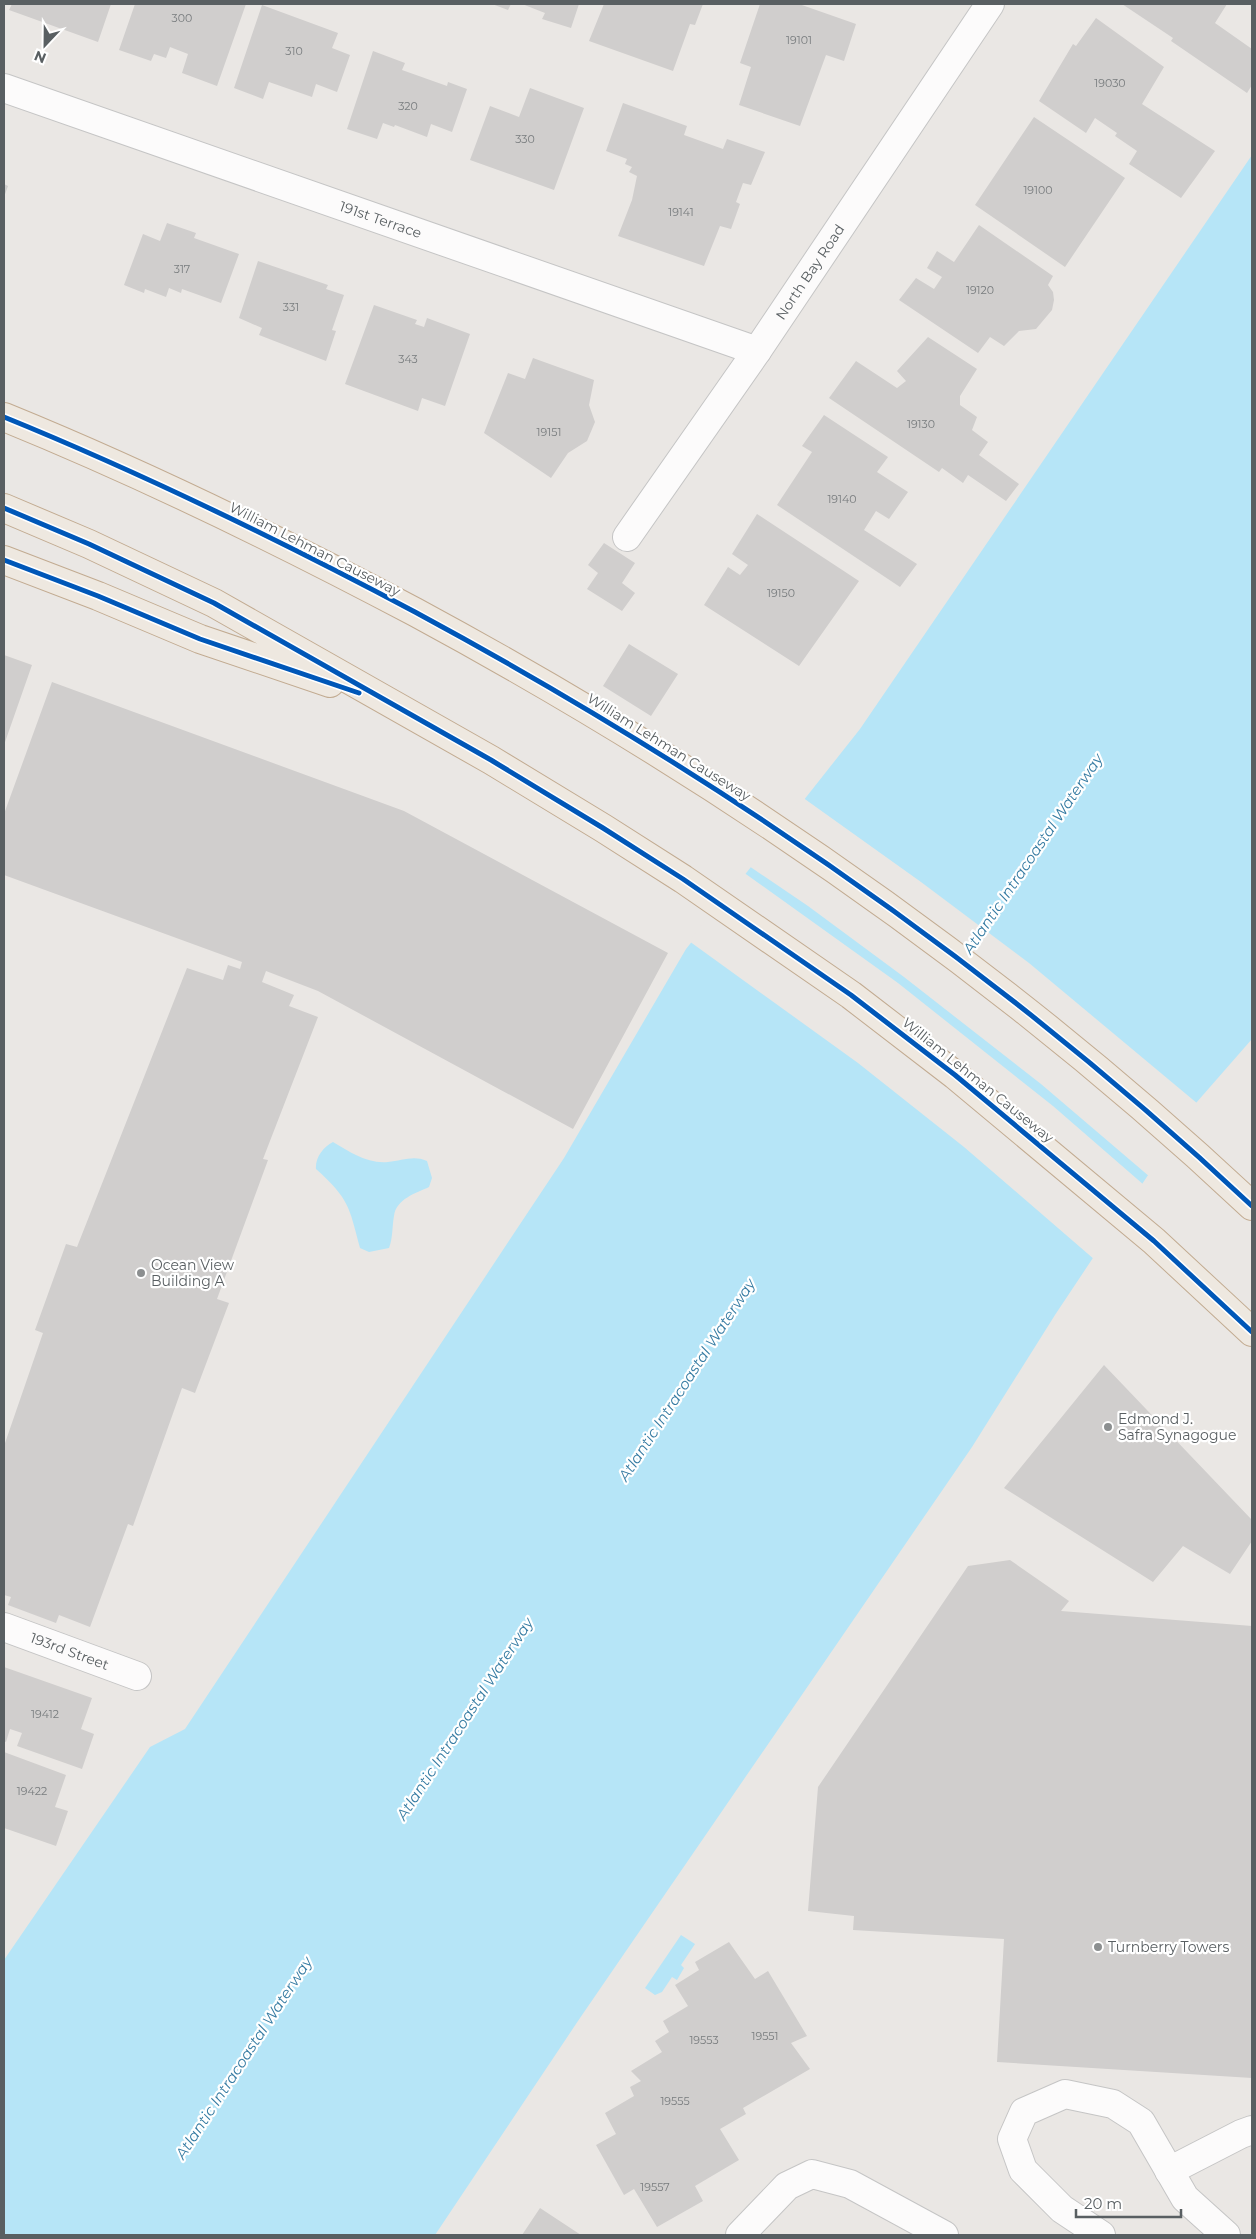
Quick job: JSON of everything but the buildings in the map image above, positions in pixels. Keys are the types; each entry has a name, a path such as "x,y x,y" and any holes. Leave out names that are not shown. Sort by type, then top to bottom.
{"highway":[{"name":"William Lehman Causeway","path":"4,417 128,470 305,554 478,646 647,745 783,832 940,946 1136,1102 1252,1206"},
{"path":"4,508 89,544 214,603 387,702"},
{"path":"4,560 98,596 200,639 387,702"},
{"name":"William Lehman Causeway","path":"387,702 491,760 603,828 746,921 851,995 956,1075 1052,1154 1154,1241 1252,1332"}],"street":[{"name":"North Bay Road","path":"627,537 756,351 988,4"},
{"name":"191st Terrace","path":"4,88 756,351"},
{"name":"193rd Street","path":"4,1627 136,1676"},
{"path":"1101,2235 1062,2209 1022,2170 1012,2139 1024,2112 1065,2094 1113,2104 1141,2122 1185,2198 1226,2235"},
{"path":"1170,2171 1252,2130"},
{"path":"740,2235 787,2186 812,2174 850,2184 944,2235"}],"water":[{"name":"Atlantic Intracoastal Waterway","path":"1252,155 1252,1039 1196,1103 1055,1315 972,1447 580,2018 435,2235 4,2235 4,1960 150,1747 185,1729 564,1158 686,949 860,729"},
{"path":"333,1142 346,1150 373,1161 388,1162 412,1158 427,1161 432,1178 429,1187 407,1197 398,1205 394,1216 389,1248 369,1252 360,1248 350,1212 342,1196 316,1169 320,1153"},
{"path":"681,1935 695,1944 681,1965 684,1968 677,1980 672,1977 662,1992 655,1995 645,1988"}],"pier":[{"path":"802,797 921,882 1029,963 1198,1104 1150,1177 1041,1084 904,977 808,906 749,866"},
{"path":"743,872 898,983 1053,1106 1144,1185 1095,1260 964,1147 858,1063 689,941"}],"cycle path":[{"path":"4,417 160,485 314,560 415,612 527,675 638,741 747,810 853,882 957,958 1058,1037 1157,1120 1252,1206"},
{"path":"4,508 89,544 214,603 491,760 683,879 851,995 955,1075 1154,1241 1252,1332"},
{"path":"4,560 98,596 200,639 359,693"}],"place":[{"name":"Ocean View Building A","path":"141,1273"},
{"name":"Edmond J. Safra Synagogue","path":"1108,1427"},
{"name":"Turnberry Towers","path":"1098,1947"}]}
